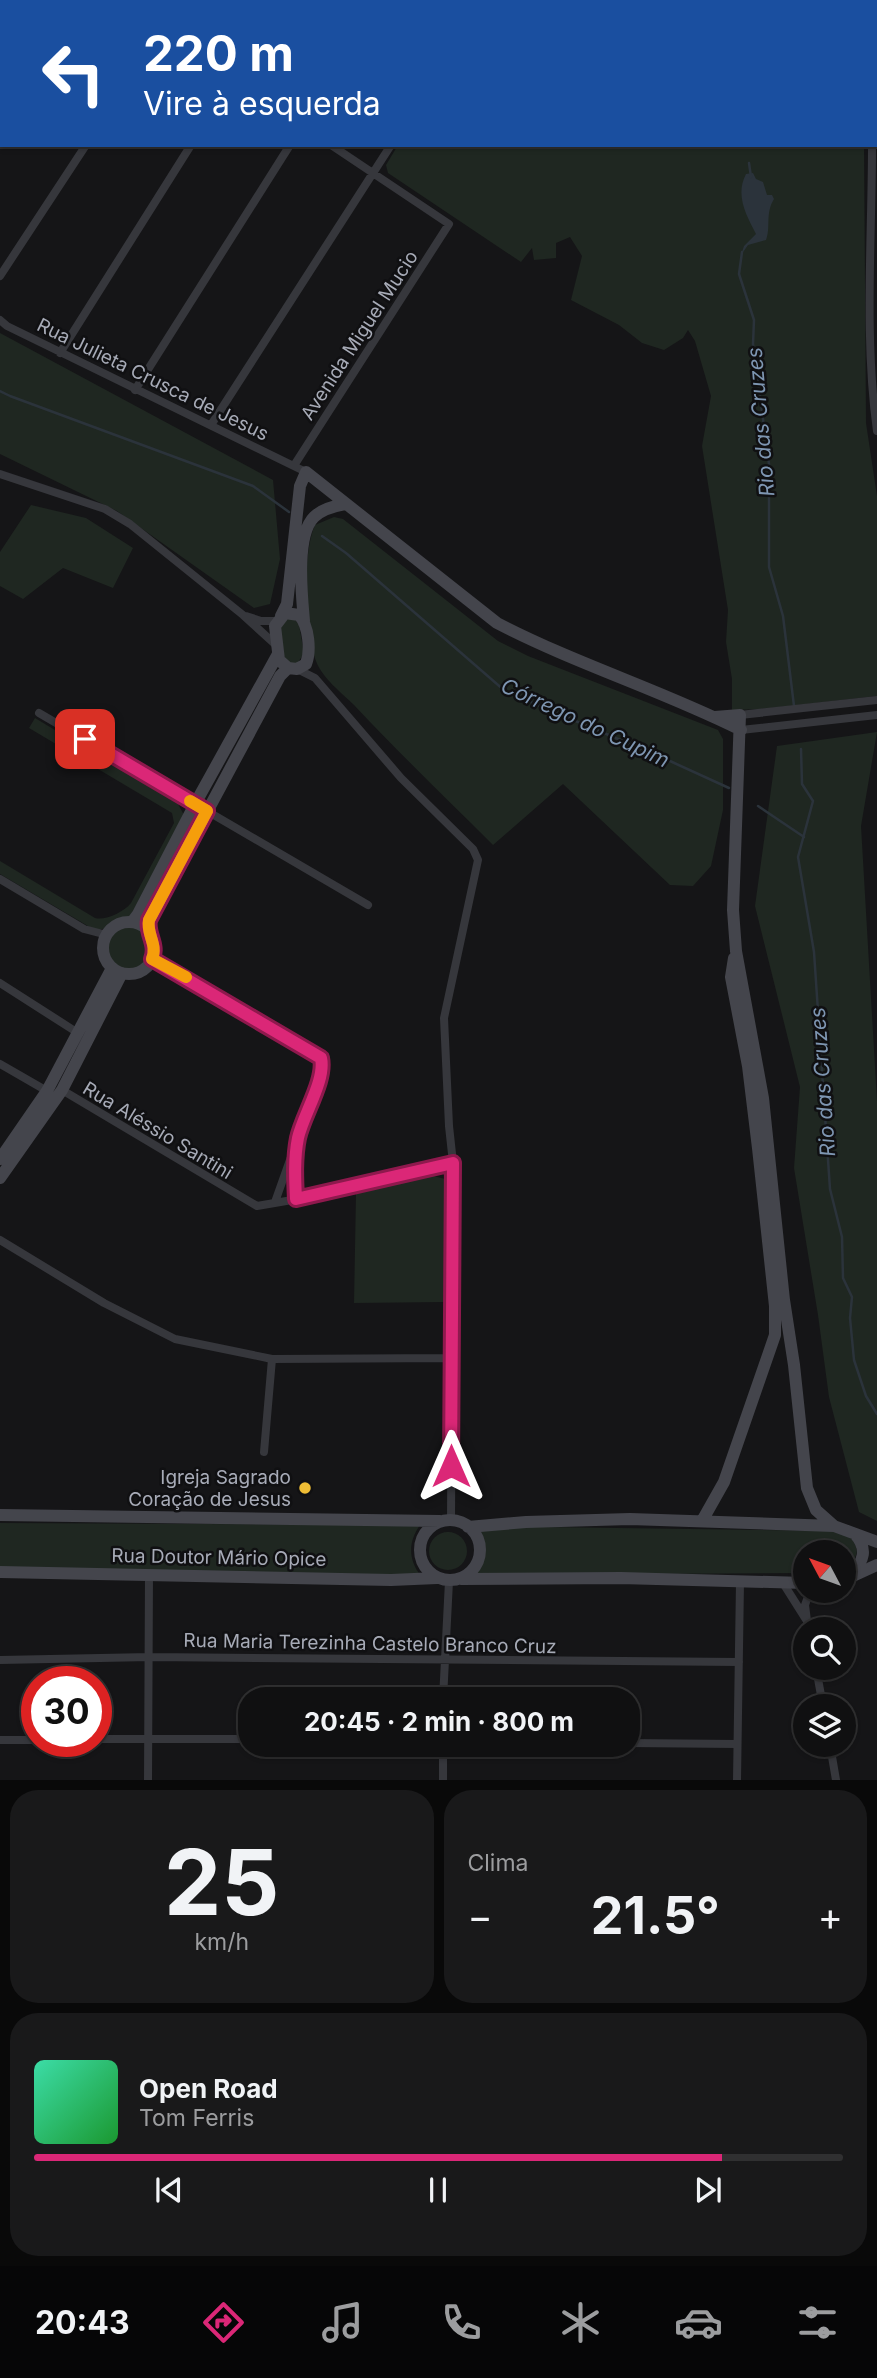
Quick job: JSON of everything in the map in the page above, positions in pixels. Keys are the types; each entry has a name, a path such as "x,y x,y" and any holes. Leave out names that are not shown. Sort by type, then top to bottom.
{"street":[{"path":"0,275 85,147"},
{"path":"60,353 190,147"},
{"path":"135,390 289,147"},
{"path":"334,147 373,172"},
{"path":"211,425 390,147"},
{"path":"872,147 875,209 869,308 871,378 877,431"},
{"name":"Avenida Miguel Mucio","path":"295,464 449,224 373,172"},
{"name":"Rua Julieta Crusca de Jesus","path":"0,320 60,353 295,464 306,472"},
{"path":"315,678 281,664 274,633 287,604 299,486 306,472 497,623 741,730 877,715"},
{"path":"0,474 105,509 130,524 243,615 277,650"},
{"path":"345,504 316,515 306,532 300,581 304,622 315,678 401,778 473,849 478,860 444,1018 453,1163 446,1520"},
{"path":"243,615 261,621 279,618 285,613 295,613 304,622"},
{"path":"149,932 142,925 122,923 107,935 103,953 117,971 139,972 152,959 155,951 149,932 147,928 149,920 277,650"},
{"path":"132,922 280,676 306,664 309,654"},
{"path":"715,717 877,700"},
{"path":"39,713 368,905"},
{"path":"740,715 733,910 736,951 763,1098 807,1488 816,1510 834,1526"},
{"path":"0,879 84,929 107,935"},
{"path":"702,1521 724,1482 775,1335 775,1306 751,1093 732,977 736,951"},
{"path":"152,959 321,1058 319,1078 275,1202"},
{"path":"0,1159 47,1091 78,1033 117,971"},
{"path":"0,1178 62,1090 117,971"},
{"path":"0,982 78,1033"},
{"path":"0,1064 47,1091"},
{"name":"Rua Aléssio Santini","path":"62,1090 257,1206 453,1163"},
{"path":"296,1199 298,1137"},
{"path":"0,1240 104,1303 174,1339 272,1359 450,1358"},
{"path":"264,1452 272,1359"},
{"path":"0,1515 414,1519 446,1520 462,1522 478,1538 478,1563 470,1573 449,1579 428,1572 421,1562 419,1550 428,1528 446,1520"},
{"path":"468,1527 526,1522 630,1519 702,1521 834,1526 877,1542"},
{"path":"854,1533 862,1541 864,1552 863,1560 856,1568"},
{"path":"856,1574 877,1565"},
{"name":"Rua Doutor Mário Opice","path":"0,1572 391,1580 621,1578 793,1583"},
{"path":"148,1780 149,1575"},
{"path":"443,1687 449,1579"},
{"path":"737,1780 740,1582"},
{"path":"783,1583 803,1617"},
{"name":"Rua Maria Terezinha Castelo Branco Cruz","path":"0,1660 150,1657 739,1662"},
{"path":"112,1739 238,1740"},
{"path":"0,1740 21,1740"},
{"path":"640,1743 737,1744"},
{"path":"443,1757 443,1780"},
{"path":"832,1757 836,1780"}],"shaded area":[{"path":"397,147 864,147 866,423 877,496 877,696 732,710 732,679 726,642 728,610 702,446 711,396 695,341 688,330 683,338 664,350 642,343 619,325 571,300 582,256 570,237 556,243 556,258 534,260 532,248 521,262 388,173 386,165"},
{"path":"753,173 756,179 763,182 767,195 772,195 774,199 766,240 748,245 741,255 744,246 756,234 742,197 746,174"},
{"path":"0,333 273,480 280,559 270,604 254,608 117,511 0,454"},
{"path":"31,505 86,518 133,548 113,588 63,568 23,599 0,586 0,552"},
{"path":"334,517 343,519 498,641 528,656 718,730 723,739 723,810 711,866 693,886 670,885 563,784 493,845 333,685 319,667 312,648 307,612 306,573 315,525"},
{"path":"293,617 299,625 304,653 297,664 285,663 280,626 281,622"},
{"path":"35,718 178,804 184,815 128,921 107,928 93,929 0,874 0,861 95,918 109,917 124,910 131,903 174,823 172,813 29,728"},
{"path":"877,732 861,826 877,1101 877,1521 859,1512 829,1397 794,1168 800,1087 755,906 777,746"},
{"path":"128,926 143,933 150,948 143,963 128,970 113,963 106,948 113,933"},
{"path":"430,1175 445,1179 447,1185 444,1302 354,1303 356,1194"},
{"path":"0,1523 420,1525 413,1538 411,1551 421,1576 0,1567"},
{"path":"475,1526 842,1531 853,1540 793,1540 793,1573 474,1575 484,1551"},
{"path":"448,1532 462,1537 467,1551 462,1565 448,1570 434,1565 429,1551 434,1537"}],"waterway":[{"name":"Rio das Cruzes","path":"749,163 751,177"},
{"name":"Rio das Cruzes","path":"742,252 739,274 754,320 753,344 769,464 769,567 783,616 794,706"},
{"name":"Córrego do Cupim","path":"0,391 253,486 289,512"},
{"name":"Córrego do Cupim","path":"322,536 346,553 505,691 729,788"},
{"name":"Rio das Cruzes","path":"801,749 802,784 813,801 798,857 814,952 830,1189 842,1237 843,1278 852,1297 850,1318 854,1360 866,1396 877,1414"},
{"path":"758,806 804,837"}],"slow traffic":[{"path":"186,977 152,959 154,941 147,928 207,811 190,801"}],"place":[{"name":"Igreja Sagrado Coração de Jesus","path":"305,1488"}],"route":[{"path":"85,739 207,811 149,920 147,928 154,941 155,951 152,959 321,1058 319,1078 298,1137 296,1199 453,1163 451,1466"}]}
